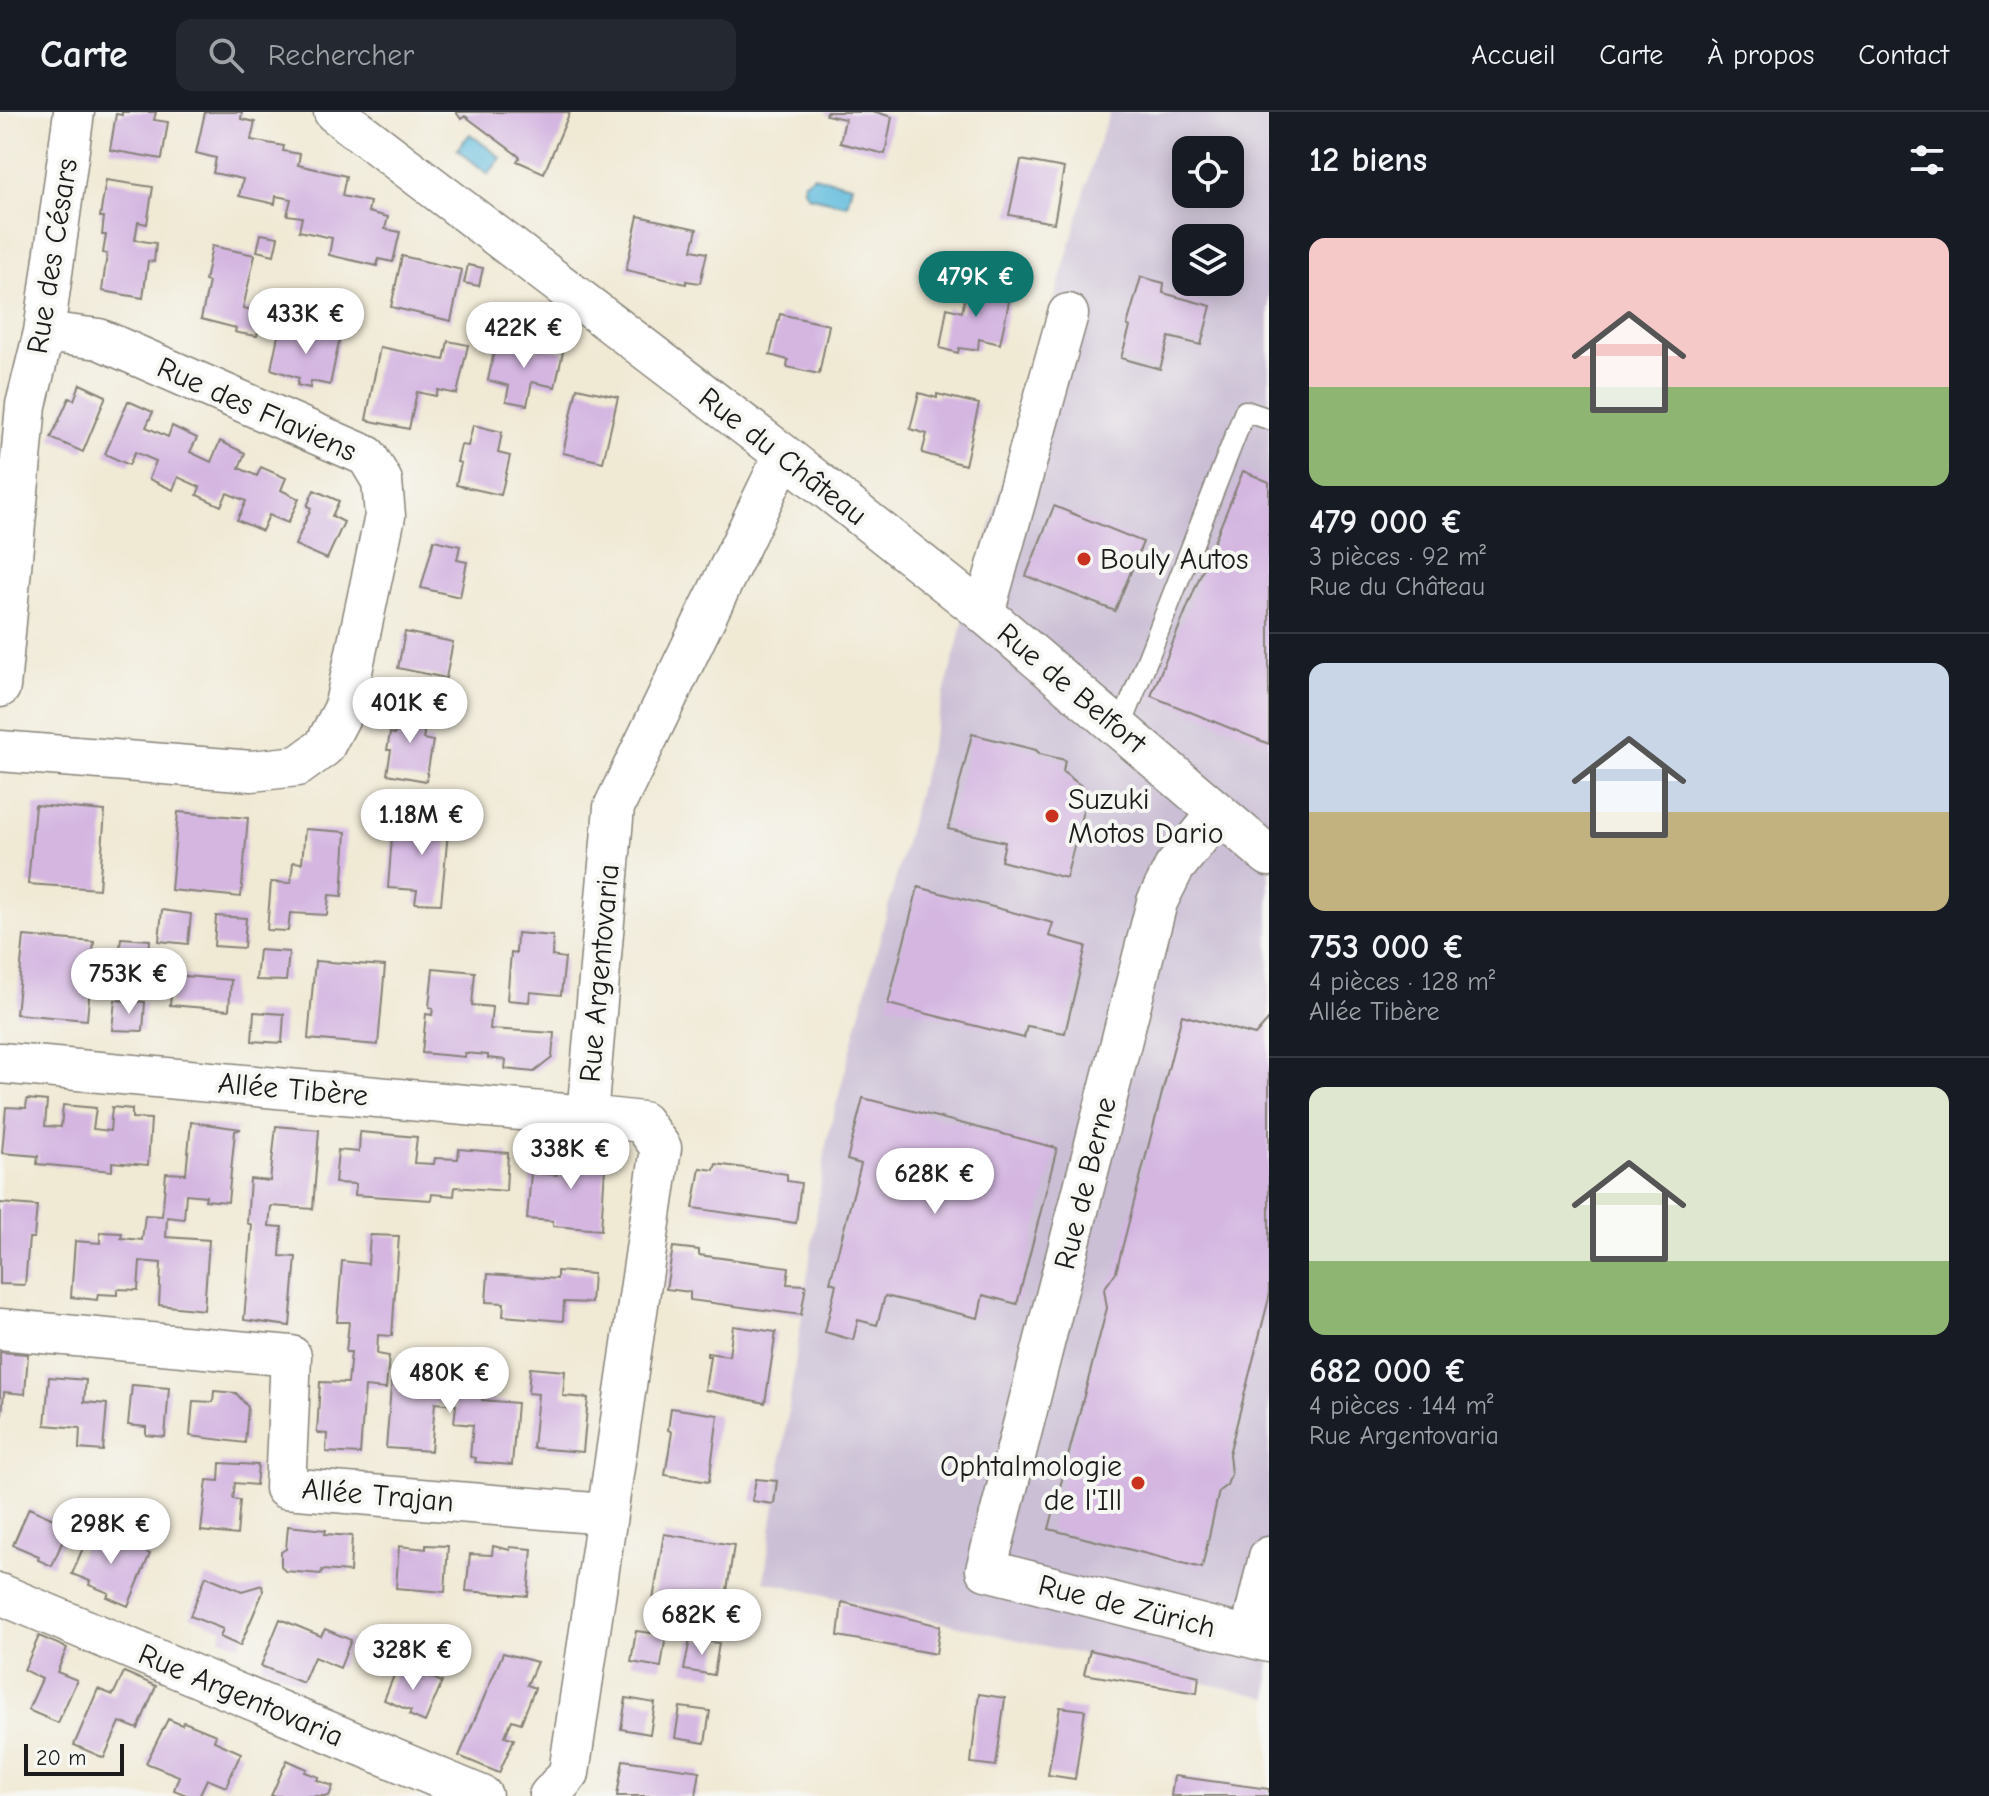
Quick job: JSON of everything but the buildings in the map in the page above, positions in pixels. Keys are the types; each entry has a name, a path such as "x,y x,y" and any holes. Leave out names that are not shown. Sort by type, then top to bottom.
{"street":[{"name":"Rue des Césars","path":"0,687 26,405 44,332 74,112"},
{"name":"Rue du Château","path":"334,112 784,455 984,613"},
{"path":"984,613 1068,314"},
{"name":"Rue des Flaviens","path":"0,751 252,771 298,766 324,747 344,709 385,516 382,481 367,456 99,339 44,332"},
{"name":"Rue Argentovaria","path":"549,1796 569,1773 661,1148 642,1122 587,1116 614,807 784,455"},
{"name":"Rue de Belfort","path":"984,613 1269,856"},
{"name":"Rue de Berne","path":"986,1570 1157,902 1174,868 1218,813"},
{"name":"Allée Tibère","path":"0,1063 587,1116"},
{"name":"Allée Trajan","path":"0,1329 291,1356 285,1488 606,1514"},
{"path":"1259,1640 1269,1557"},
{"name":"Rue de Zürich","path":"986,1570 1259,1640"},
{"name":"Rue Argentovaria","path":"0,1594 482,1796"}],"lane":[{"path":"1120,729 1245,411 1269,419"}],"shaded area":[{"path":"1110,112 1269,112 1269,1698 764,1581 827,1140 958,641 1098,145"}],"water":[{"path":"470,134 501,158 488,174 457,149"},
{"path":"813,176 852,185 847,205 808,196 804,183"}],"place":[{"name":"Bouly Autos","path":"1084,559"},
{"name":"Suzuki Motos Dario","path":"1052,816"},
{"name":"Ophtalmologie de l'Ill","path":"1138,1483"}]}
